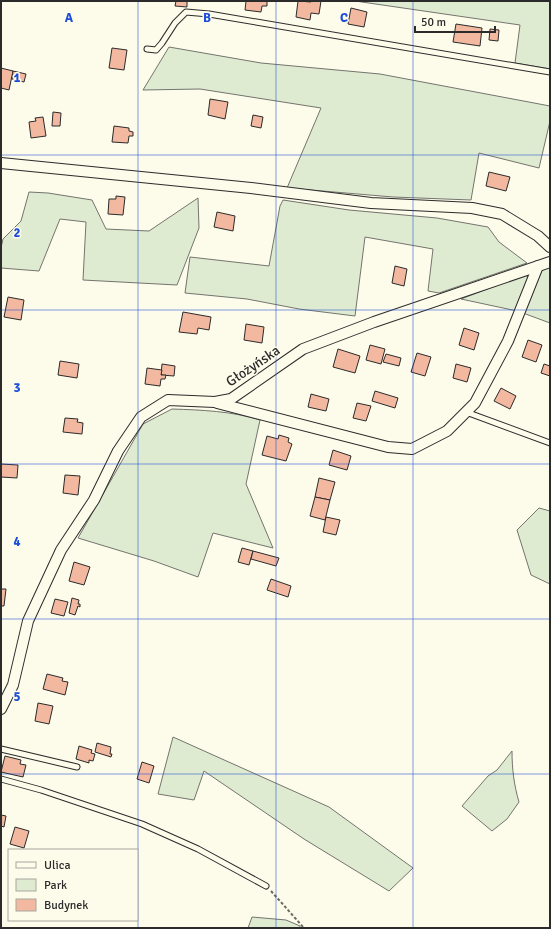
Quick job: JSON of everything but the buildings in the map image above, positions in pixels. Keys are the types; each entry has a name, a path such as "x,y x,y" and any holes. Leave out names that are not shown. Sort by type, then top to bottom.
{"street":[{"path":"1,163 251,188 371,203 472,208 502,214 538,236 550,247"},
{"name":"Głożyńska","path":"1,709 13,685 28,621 61,550 94,500 118,451 141,417 168,400 216,402 231,399 303,349 374,322 550,262"},
{"path":"216,402 388,447 412,450 447,431 475,403 508,341 538,266"}],"lane":[{"path":"147,50 156,50 175,23 186,12 209,14 550,72"},
{"path":"466,412 550,443"},
{"path":"1,748 77,767"},
{"path":"1,779 40,790 142,824 198,849 266,886"}],"path":[{"path":"266,886 304,928"}],"green space":[{"path":"355,1 550,1 550,69 515,63 520,25"},
{"path":"169,47 261,63 380,74 550,106 550,121 539,168 479,153 471,200 393,197 287,188 321,108 200,89 143,90"},
{"path":"29,192 48,193 92,200 106,229 149,231 198,198 199,228 177,285 83,280 86,222 60,219 39,271 1,268 1,248 3,239 21,221"},
{"path":"283,200 349,210 437,218 488,227 499,242 527,263 439,293 428,291 433,249 365,237 355,316 299,309 247,299 185,293 190,257 269,266 280,206"},
{"path":"550,267 550,323 523,313 542,270"},
{"path":"527,274 528,282 517,311 461,299"},
{"path":"172,409 227,413 260,420 246,484 273,548 213,533 198,577 154,561 78,538 143,424"},
{"path":"539,508 550,511 550,584 531,575 517,530"},
{"path":"173,737 329,807 413,868 389,891 304,839 204,771 194,800 158,794"},
{"path":"512,751 512,764 519,802 507,819 492,831 462,806 488,776 497,770"},
{"path":"252,917 286,920 300,926 300,928 248,928"}]}
